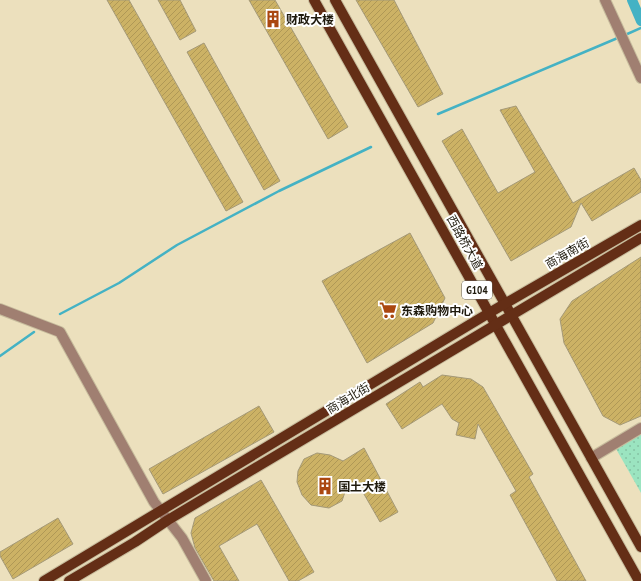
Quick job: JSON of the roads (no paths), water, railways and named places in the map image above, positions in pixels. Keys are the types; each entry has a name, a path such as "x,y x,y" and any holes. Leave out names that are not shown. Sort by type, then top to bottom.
{"main road":[{"name":"西路桥大道","path":"314,0 639,581"},
{"name":"西路桥大道","path":"335,0 641,547"},
{"name":"商海南街","path":"505,304 641,225"},
{"name":"商海北街","path":"69,581 135,542 168,520 641,238"},
{"name":"商海北街","path":"44,581 505,304"}],"street":[{"path":"605,0 641,78"},
{"path":"0,309 60,332 154,502 182,538 206,581"},
{"path":"592,458 641,428"}],"waterway":[{"path":"632,0 641,21"},
{"path":"625,35 641,28"},
{"path":"438,114 620,37"},
{"path":"60,314 119,283 177,245 279,191 371,147"},
{"path":"0,356 34,332"}],"place":[{"name":"财政大楼","path":"273,19"},
{"name":"东森购物中心","path":"388,310"},
{"name":"国土大楼","path":"325,486"}]}
